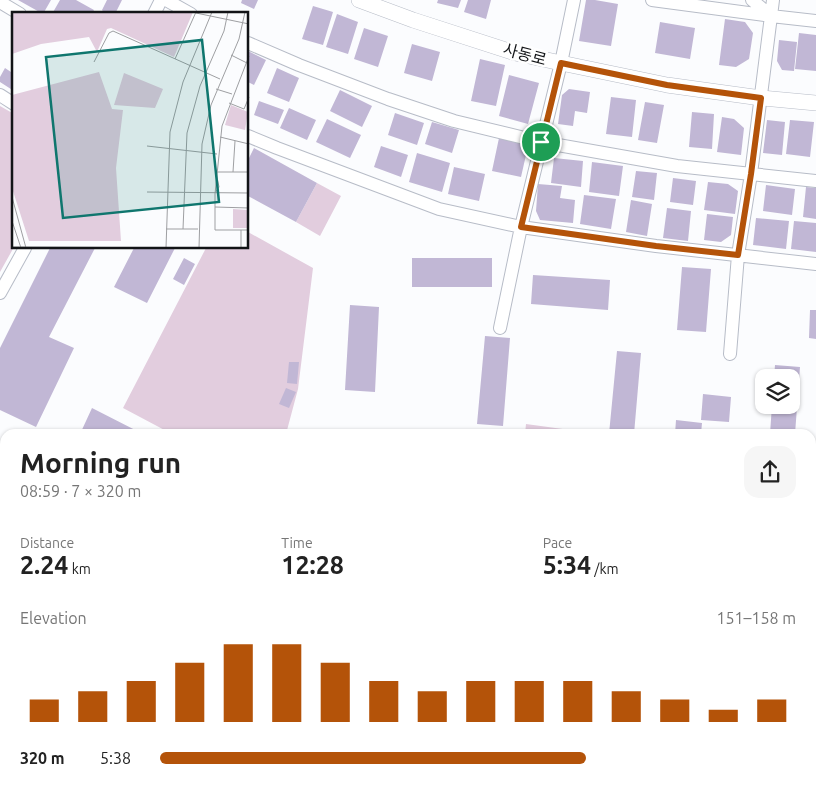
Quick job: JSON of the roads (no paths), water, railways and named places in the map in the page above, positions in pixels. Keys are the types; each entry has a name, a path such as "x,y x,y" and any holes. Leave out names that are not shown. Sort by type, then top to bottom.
{"street":[{"path":"155,12 161,0"},
{"path":"166,0 187,12"},
{"name":"사동로","path":"359,0 413,20 516,53 667,85 761,98 816,103"},
{"path":"500,328 521,227 561,63 574,0"},
{"path":"752,0 771,16"},
{"path":"730,354 738,255 751,174 773,0"},
{"path":"661,1 816,21"},
{"path":"0,2 17,12"},
{"path":"249,43 388,99 454,121 541,142 677,166 816,181"},
{"path":"0,95 12,103"},
{"path":"249,136 439,209 521,227 656,246 816,264"},
{"path":"0,293 24,249"}]}
